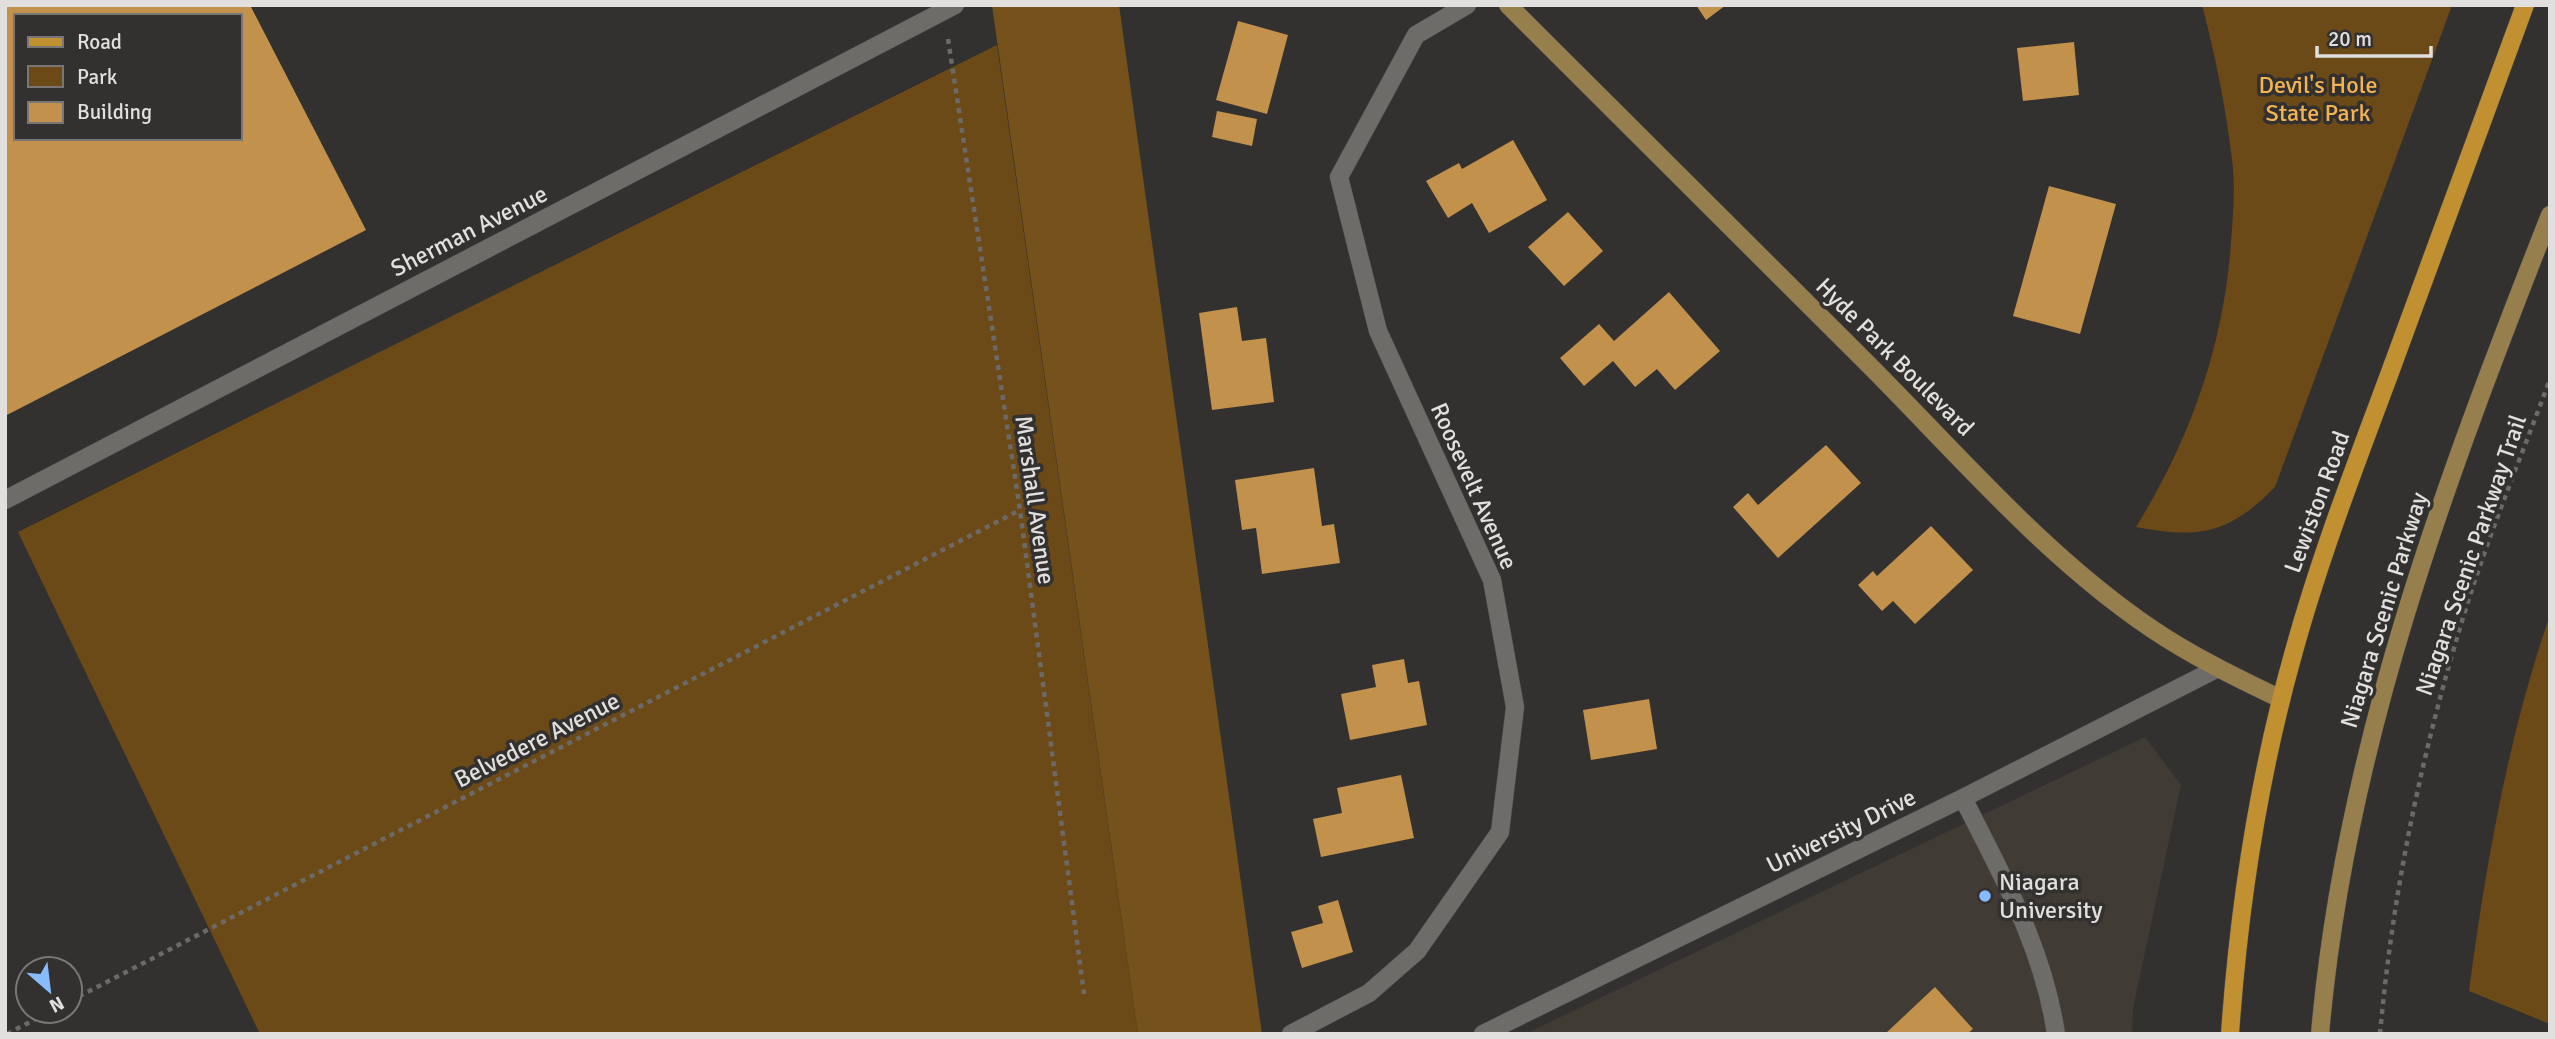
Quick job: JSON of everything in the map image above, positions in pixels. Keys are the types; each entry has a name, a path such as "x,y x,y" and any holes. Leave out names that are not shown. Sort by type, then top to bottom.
{"main road":[{"name":"Hyde Park Boulevard","path":"1508,5 2042,540 2128,612 2173,642 2281,699"},
{"name":"Lewiston Road","path":"2230,1034 2248,867 2281,699 2323,556 2525,5"},
{"name":"Niagara Scenic Parkway","path":"2319,1034 2340,875 2363,764 2390,660 2447,489 2550,215"}],"street":[{"name":"Roosevelt Avenue","path":"1291,1034 1369,993 1417,951 1500,832 1515,707 1492,580 1378,331 1339,177 1416,35 1467,5"},
{"name":"Sherman Avenue","path":"5,500 949,8"},
{"name":"University Drive","path":"1483,1034 1963,798 2218,668"},
{"path":"1963,798 2031,937 2044,972 2056,1034"}],"path":[{"name":"Marshall Avenue","path":"949,8 1020,510 1084,994"},
{"name":"Niagara Scenic Parkway Trail","path":"2380,1034 2387,958 2398,890 2410,817 2427,747 2466,607 2550,379"},
{"name":"Belvedere Avenue","path":"84,994 1020,510"},
{"path":"7,1034 24,1025"}],"shaded area":[{"path":"992,5 1119,5 1262,1034 1138,1034"},
{"name":"Niagara University","path":"2145,737 2181,785 2133,1008 2132,1034 1525,1034"}],"green space":[{"name":"Devil's Hole State Park","path":"2202,5 2452,5 2275,487 2243,515 2212,529 2196,532 2158,531 2136,527 2173,460 2201,390 2221,318 2233,214 2233,168 2228,127"},
{"path":"997,45 1138,1034 260,1034 18,532"},
{"path":"2550,615 2550,1024 2469,991 2483,896 2510,754"}],"building":[{"path":"5,5 250,5 366,230 5,416"},
{"path":"1696,5 1726,5 1706,20"},
{"path":"1238,21 1288,35 1267,114 1216,100"},
{"path":"2074,42 2079,95 2023,101 2017,48"},
{"path":"1217,111 1257,119 1252,146 1212,137"},
{"path":"1513,140 1547,200 1489,233 1472,203 1448,218 1426,181 1459,163 1462,169"},
{"path":"2049,186 2116,204 2080,334 2013,316"},
{"path":"1568,212 1603,251 1564,286 1528,247"},
{"path":"1669,292 1720,351 1675,390 1657,369 1635,387 1613,361 1584,386 1560,358 1599,324 1614,341"},
{"path":"1237,307 1242,341 1266,338 1274,402 1212,410 1199,313"},
{"path":"1826,445 1861,483 1778,558 1733,507 1748,493 1758,505"},
{"path":"1314,468 1322,526 1334,524 1340,563 1262,574 1256,528 1242,530 1235,480"},
{"path":"1931,526 1973,570 1915,624 1893,601 1882,611 1858,585 1873,571 1877,576"},
{"path":"1404,659 1408,683 1419,681 1427,725 1350,740 1341,694 1376,687 1372,665"},
{"path":"1649,699 1657,749 1591,760 1583,710"},
{"path":"1401,775 1414,838 1321,857 1313,819 1342,813 1337,788"},
{"path":"1338,900 1353,952 1302,968 1291,932 1323,923 1318,906"},
{"path":"1935,987 1973,1029 1967,1034 1885,1034"}],"place":[{"name":"Niagara University","path":"1985,896"}]}
